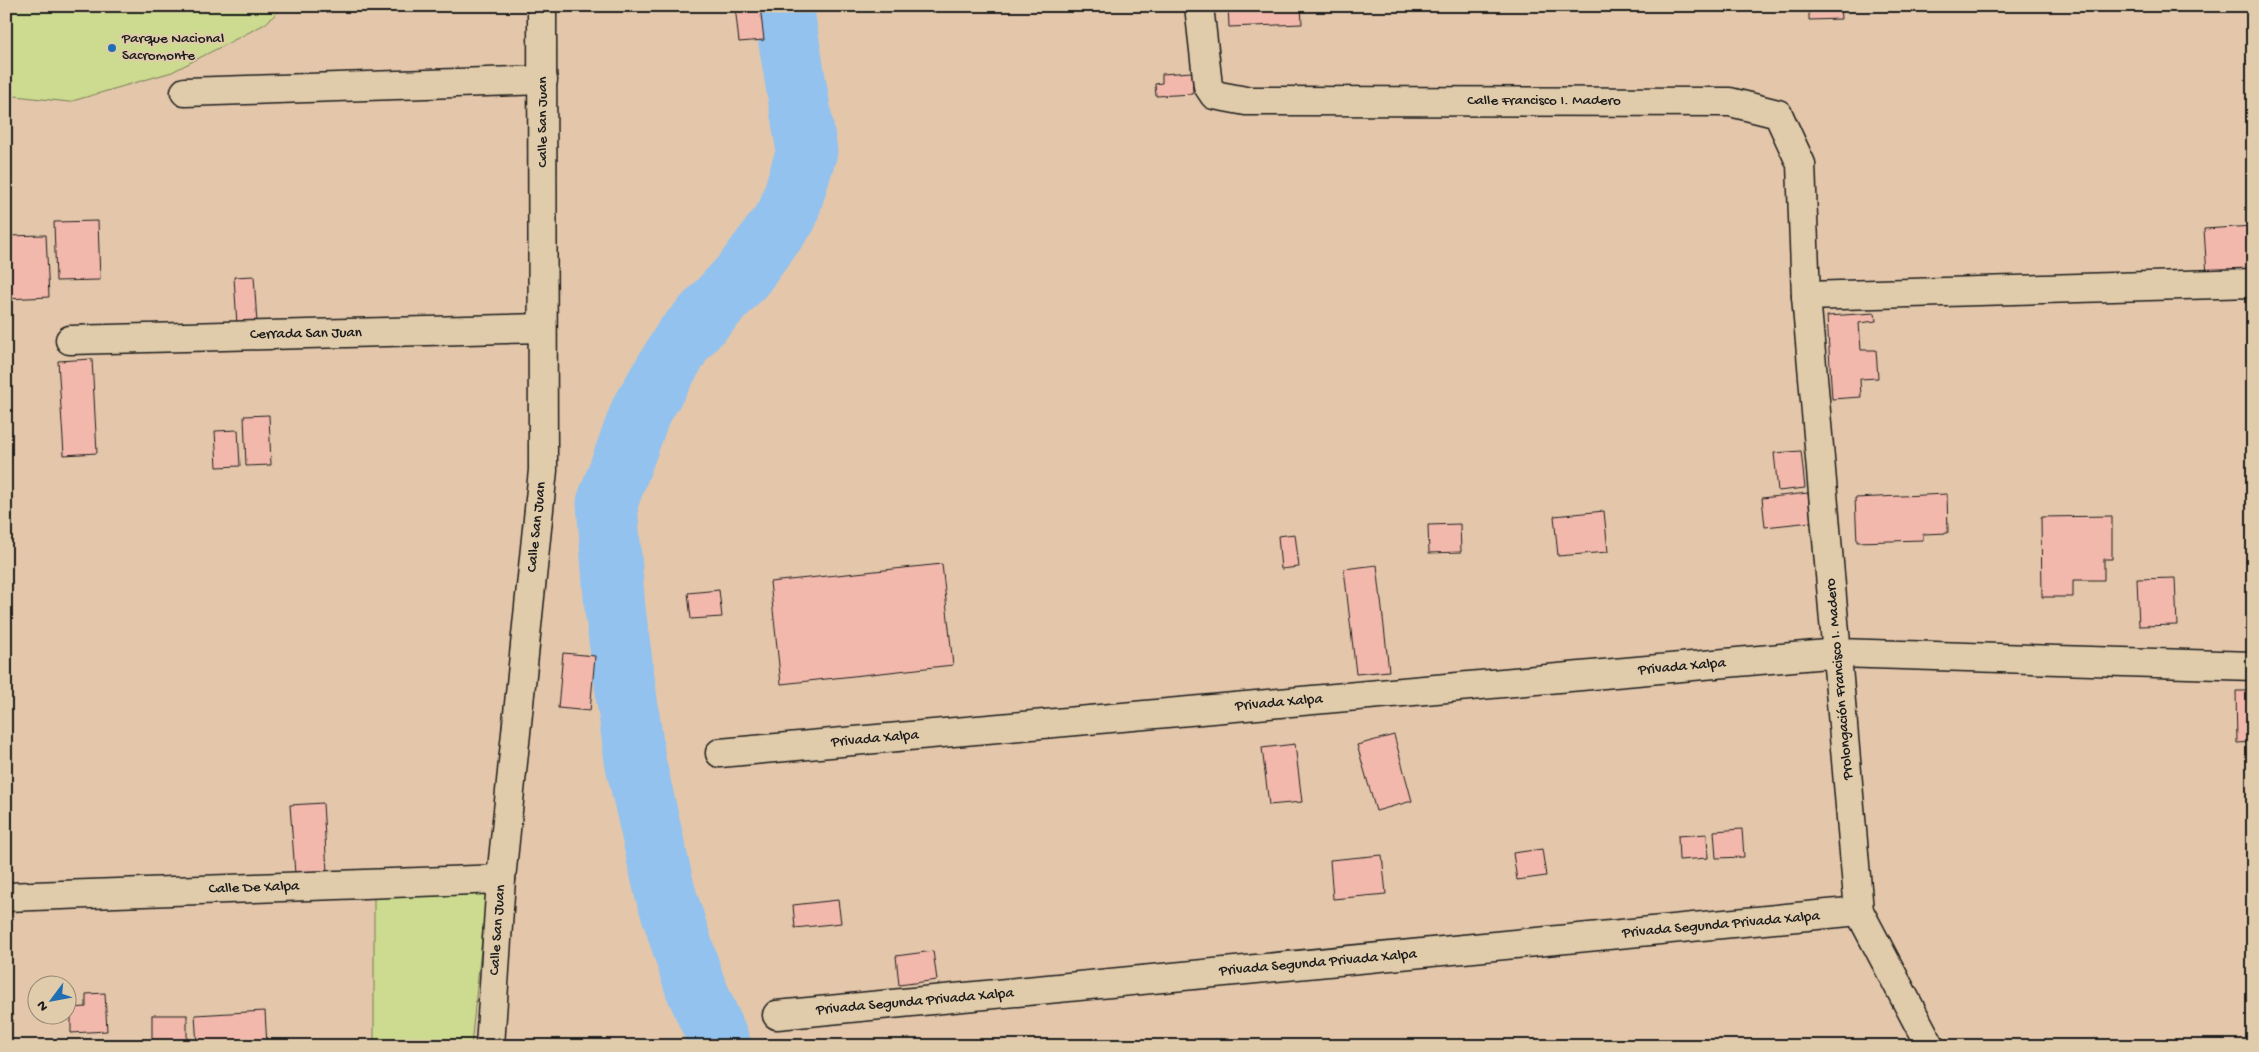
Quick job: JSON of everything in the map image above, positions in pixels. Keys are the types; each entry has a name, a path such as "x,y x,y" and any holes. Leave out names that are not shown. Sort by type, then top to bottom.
{"street":[{"name":"Calle San Juan","path":"490,1046 501,879 543,470 542,6"},
{"name":"Calle Francisco I. Madero","path":"1199,6 1208,86 1214,96 1246,101 1730,102 1778,114 1801,164 1806,296"},
{"path":"184,92 543,80"},
{"path":"1806,296 2253,283"},
{"name":"Prolongación Francisco I. Madero","path":"1806,296 1859,911 1930,1046"},
{"name":"Cerrada San Juan","path":"70,340 542,328"},
{"name":"Privada Xalpa","path":"720,753 1838,653 2253,666"},
{"name":"Calle De Xalpa","path":"6,897 501,879"},
{"name":"Privada Segunda Privada Xalpa","path":"777,1015 1859,911"}],"green space":[{"name":"Parque Nacional Sacromonte","path":"6,6 284,6 265,24 172,72 69,102 6,95"},
{"path":"487,889 471,1046 374,1046 374,897"}],"building":[{"path":"735,6 760,6 764,40 739,42"},
{"path":"1228,6 1301,6 1302,24 1229,27"},
{"path":"1809,6 1840,6 1841,19 1809,20"},
{"path":"1192,72 1193,94 1156,96 1155,84 1162,83 1162,74"},
{"path":"98,221 100,280 56,281 54,222"},
{"path":"2253,226 2253,273 2207,276 2204,229"},
{"path":"46,235 49,297 6,299 6,236"},
{"path":"254,276 257,323 237,325 234,277"},
{"path":"1875,313 1876,321 1859,323 1861,350 1876,350 1878,378 1860,379 1861,397 1832,399 1827,316"},
{"path":"92,359 97,453 64,455 58,361"},
{"path":"269,415 271,465 246,466 244,416"},
{"path":"238,430 240,466 217,467 215,431"},
{"path":"1801,451 1805,488 1778,491 1774,453"},
{"path":"1808,493 1811,522 1765,527 1762,498"},
{"path":"1947,494 1948,533 1923,534 1923,540 1857,542 1855,498"},
{"path":"1604,511 1608,552 1558,556 1554,516"},
{"path":"2112,516 2112,559 2104,559 2104,580 2073,580 2073,597 2042,597 2041,517"},
{"path":"1460,524 1461,552 1429,553 1428,525"},
{"path":"1295,534 1299,567 1281,569 1278,536"},
{"path":"942,564 953,665 781,684 770,582"},
{"path":"1377,565 1389,671 1356,674 1344,569"},
{"path":"2175,578 2177,625 2139,626 2137,579"},
{"path":"719,590 722,617 691,619 688,593"},
{"path":"563,653 595,656 590,711 558,708"},
{"path":"2236,691 2253,691 2253,742 2237,743"},
{"path":"1394,735 1412,801 1376,811 1357,745"},
{"path":"1295,744 1302,802 1269,805 1262,748"},
{"path":"323,803 327,872 295,874 290,805"},
{"path":"1742,829 1744,857 1716,858 1714,831"},
{"path":"1707,834 1708,858 1679,860 1678,836"},
{"path":"1542,849 1546,876 1517,880 1513,853"},
{"path":"1382,855 1386,894 1333,899 1330,860"},
{"path":"838,900 841,923 795,928 793,905"},
{"path":"933,951 937,980 899,985 896,956"},
{"path":"105,993 107,1031 71,1033 71,1024 78,1024 78,1008 86,1007 86,994"},
{"path":"265,1011 267,1046 197,1046 195,1015"},
{"path":"152,1015 187,1015 187,1046 152,1046"}],"waterway":[{"path":"721,1046 695,986 665,892 635,760 615,609 607,503 641,411 684,339 743,275 787,216 807,151 783,6"}],"place":[{"name":"Parque Nacional Sacromonte","path":"112,48"}]}
